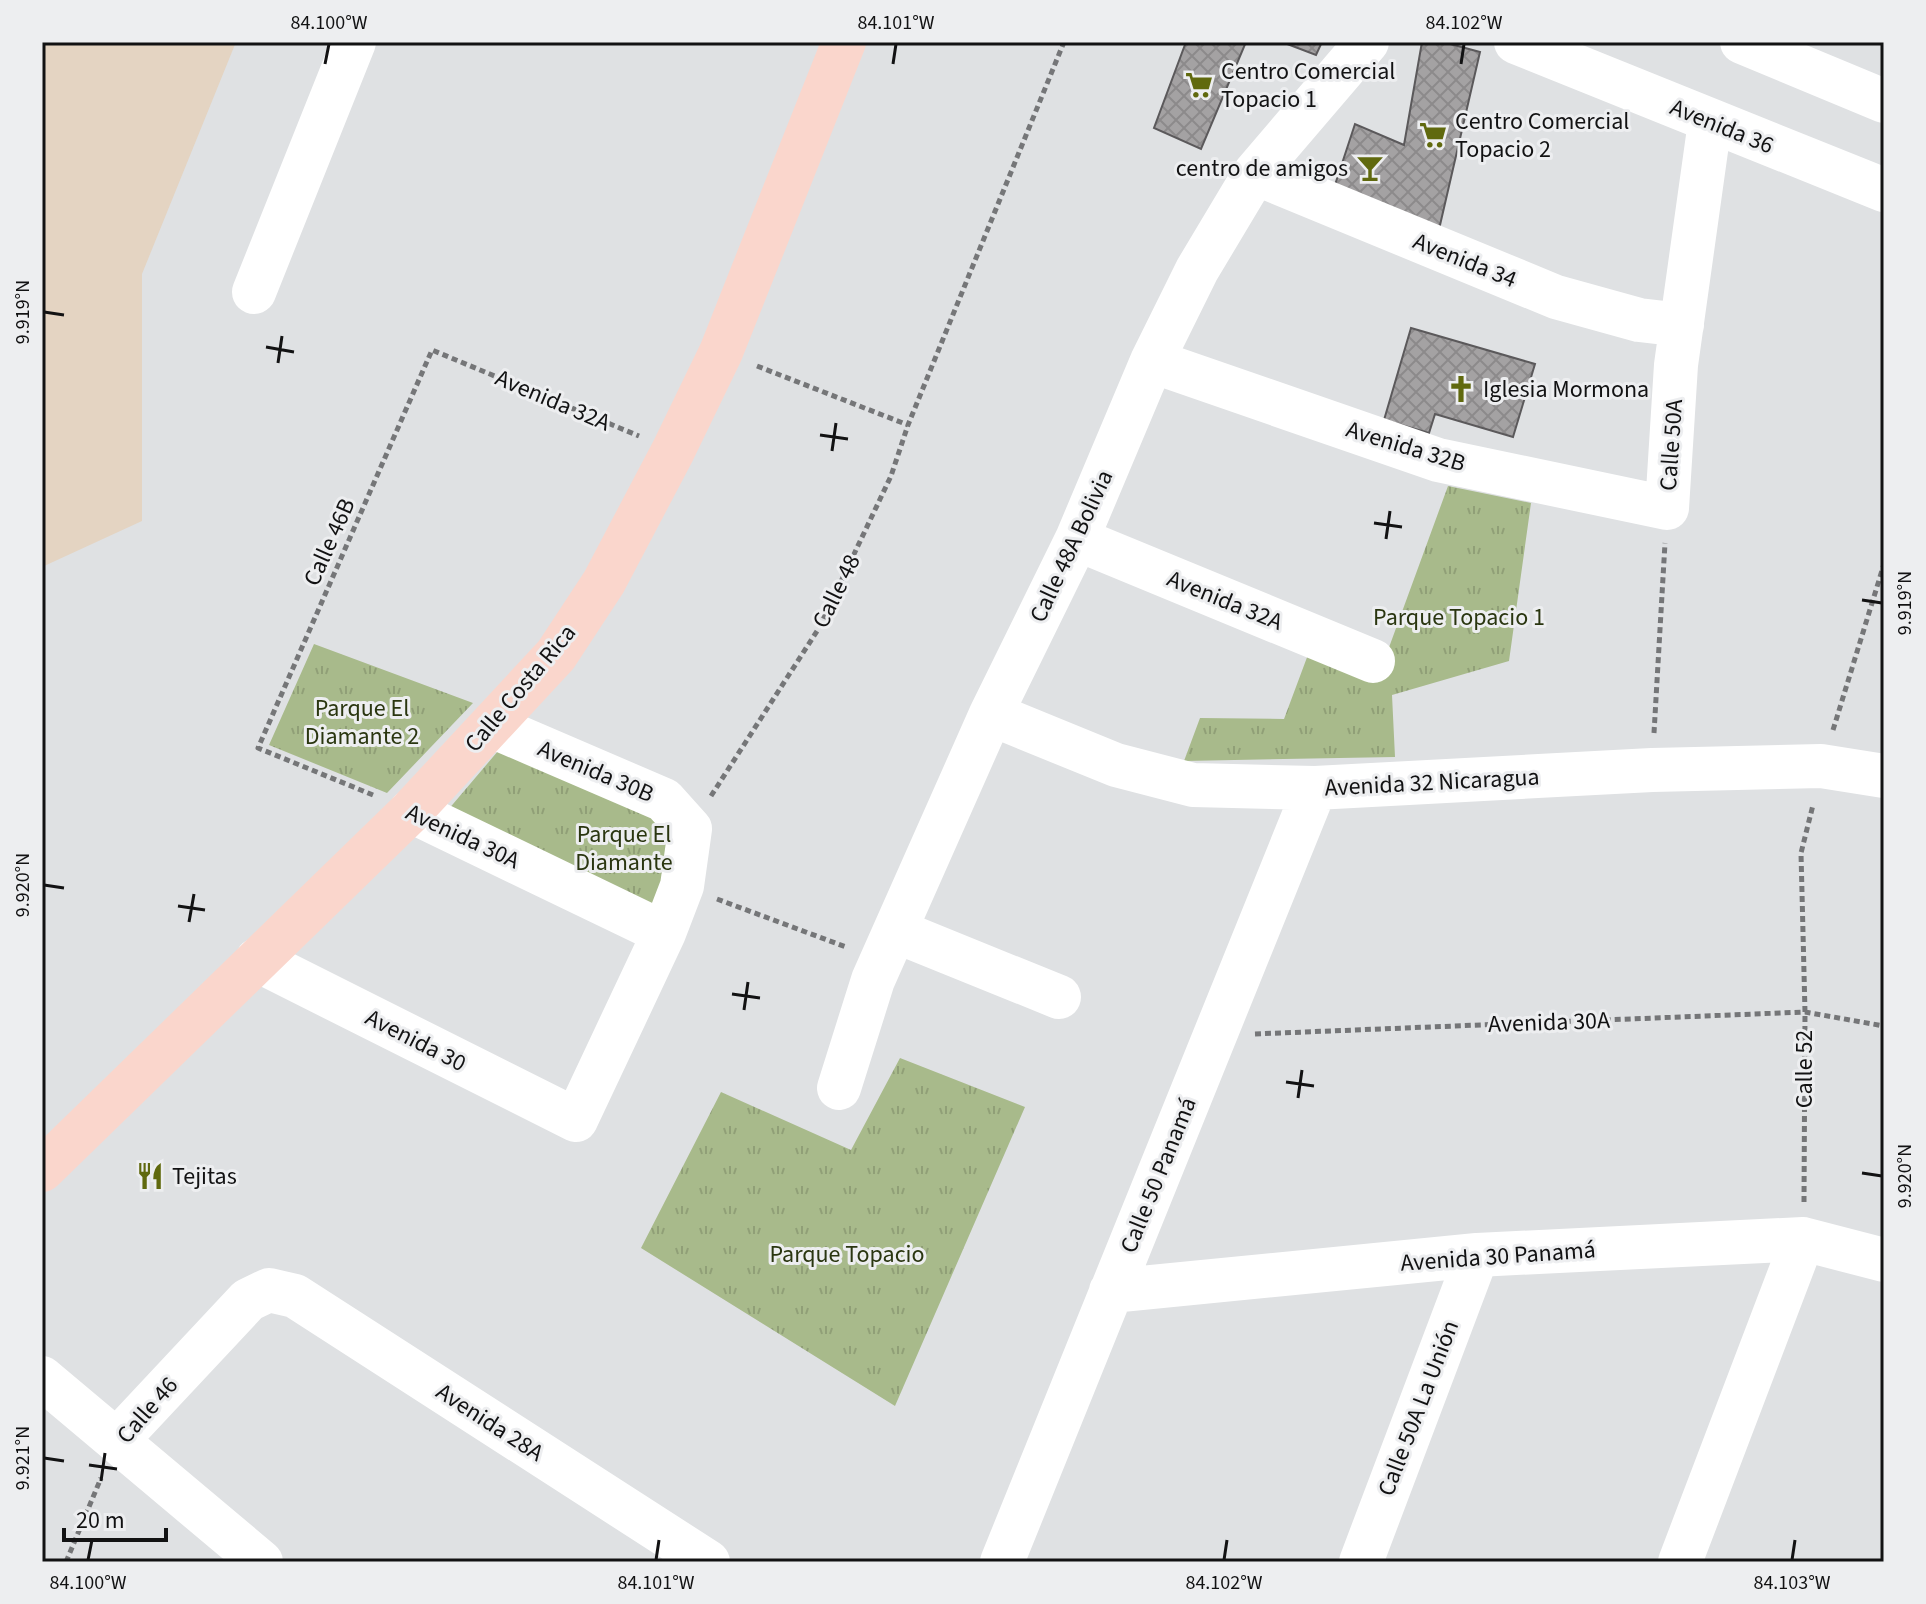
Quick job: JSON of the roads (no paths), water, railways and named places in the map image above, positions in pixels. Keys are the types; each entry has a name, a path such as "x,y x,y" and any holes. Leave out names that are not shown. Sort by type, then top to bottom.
{"main road":[{"name":"Calle Costa Rica","path":"42,1170 411,811 556,655 596,594 673,451 721,352 844,42"}],"street":[{"path":"254,292 354,42"},
{"name":"Calle 48A Bolivia","path":"839,1088 873,980 991,714 1077,539 1152,361 1197,270 1255,173 1367,42"},
{"name":"Avenida 36","path":"1516,42 1884,190"},
{"path":"1742,42 1881,90"},
{"name":"Calle 50A","path":"1667,508 1676,365 1710,122"},
{"name":"Avenida 34","path":"1255,173 1556,297 1639,320 1682,325"},
{"name":"Avenida 32B","path":"1152,361 1438,460 1667,508"},
{"name":"Avenida 32A","path":"1077,539 1373,661"},
{"name":"Avenida 32 Nicaragua","path":"991,714 1116,765 1193,785 1315,788 1652,770 1821,766 1884,776"},
{"name":"Avenida 30B","path":"492,726 664,800 690,829 682,886 664,933"},
{"name":"Calle 50 Panamá","path":"1002,1562 1212,1036 1315,788"},
{"name":"Avenida 30A","path":"411,811 664,933"},
{"name":"Avenida 30","path":"257,960 576,1120 664,933"},
{"path":"889,946 1059,997"},
{"path":"1680,1562 1803,1239"},
{"name":"Avenida 30 Panamá","path":"1111,1291 1477,1255 1803,1239 1884,1260"},
{"name":"Calle 50A La Unión","path":"1361,1562 1477,1255"},
{"name":"Calle 46","path":"117,1440 248,1300 269,1290"},
{"name":"Avenida 28A","path":"269,1290 295,1296 708,1562"},
{"path":"42,1378 261,1562"}],"place":[{"name":"Centro Comercial Topacio 1","path":"1199,85"},
{"name":"Centro Comercial Topacio 2","path":"1433,135"},
{"name":"centro de amigos","path":"1370,168"},
{"name":"Iglesia Mormona","path":"1461,389"},
{"name":"Tejitas","path":"150,1176"}],"park label":[{"name":"Parque Topacio 1","path":"1459,617"},
{"name":"Parque El Diamante 2","path":"362,722"},
{"name":"Parque El Diamante","path":"624,848"},
{"name":"Parque Topacio","path":"847,1254"}]}
